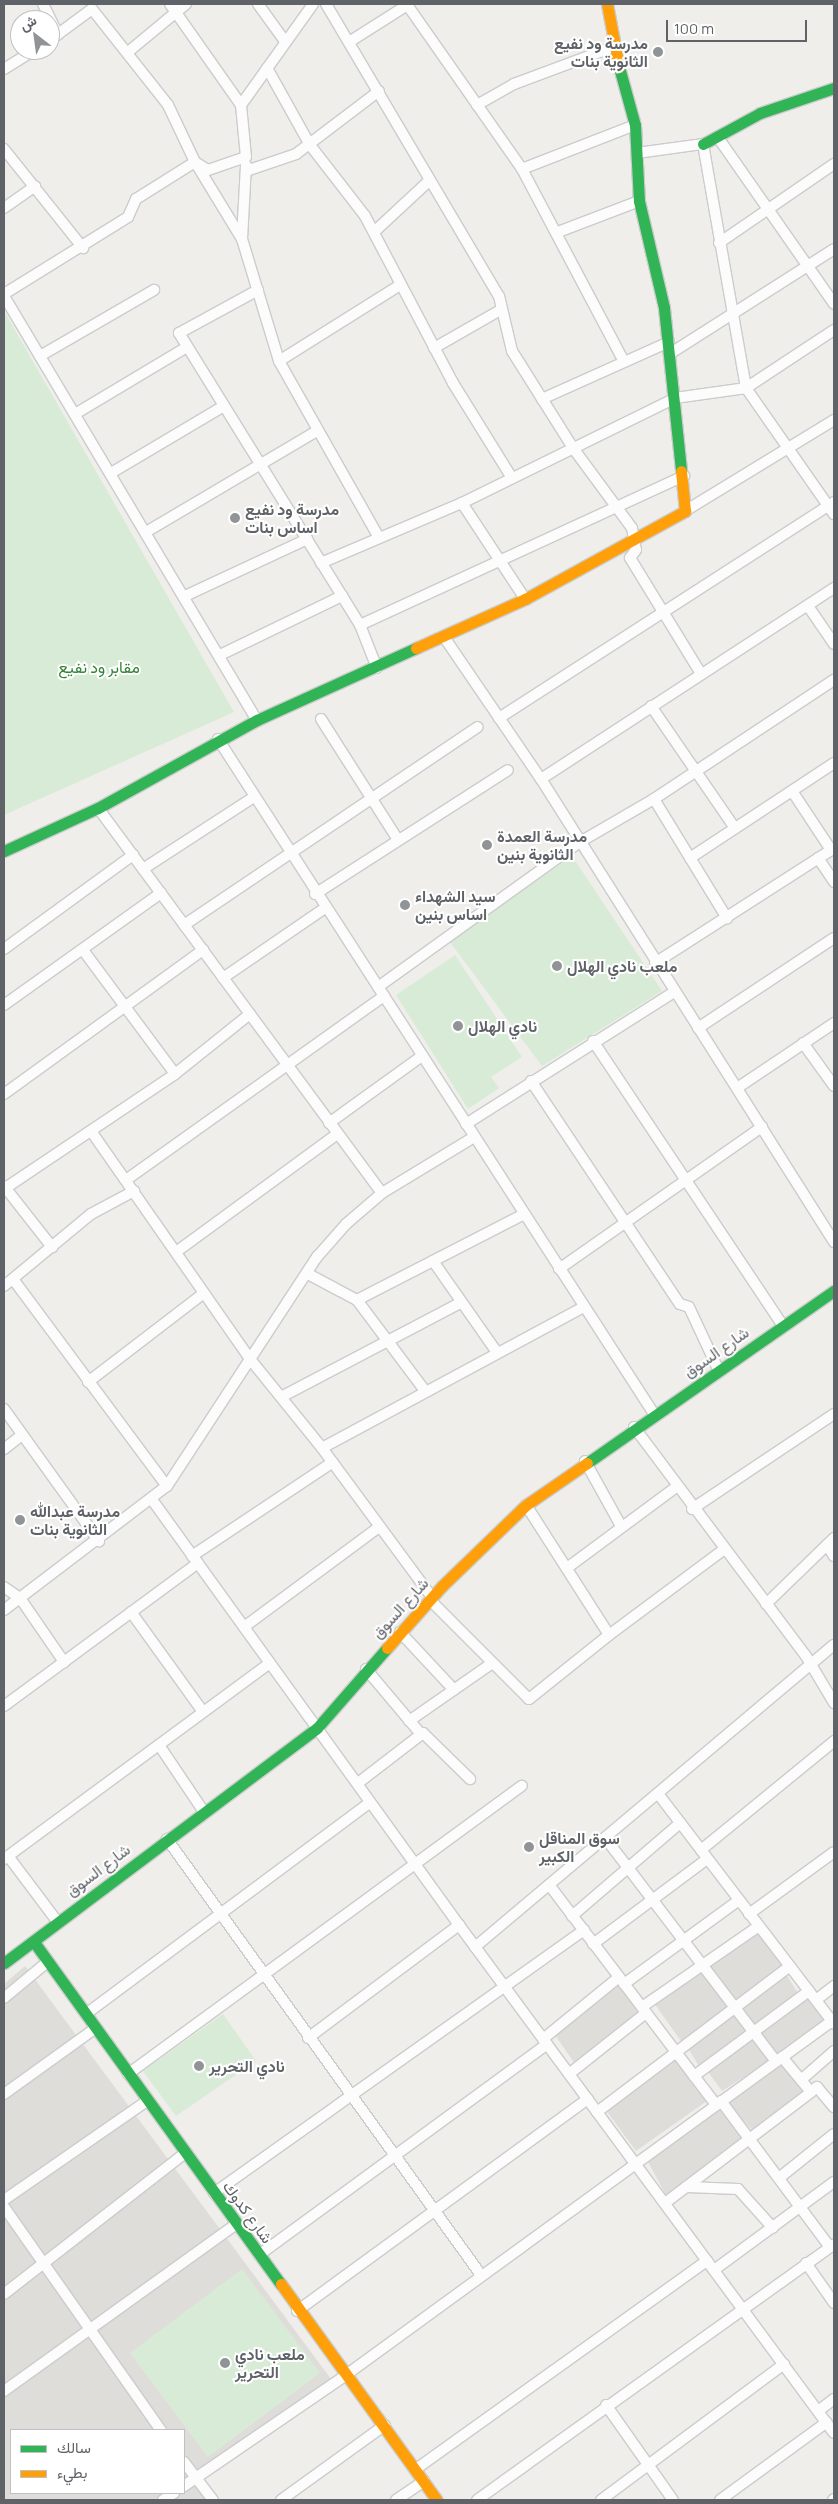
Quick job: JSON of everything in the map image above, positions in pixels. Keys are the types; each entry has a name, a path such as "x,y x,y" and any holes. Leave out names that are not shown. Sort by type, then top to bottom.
{"street":[{"path":"128,52 173,8 186,4"},
{"path":"258,4 284,40"},
{"path":"241,105 284,40 313,4"},
{"path":"326,4 430,180 502,309 512,351 572,448 618,504 634,540 636,550 630,558 662,614 700,674"},
{"path":"607,4 613,47 635,125 638,153 639,201 670,348 684,476 685,511"},
{"path":"349,42 409,5 522,169 558,232 624,362"},
{"path":"173,8 241,105 246,157 242,240"},
{"path":"60,33 92,9 128,52 168,105 195,162 242,240 279,361 379,538"},
{"path":"477,105 514,84 613,47"},
{"path":"4,69 18,60"},
{"path":"267,68 310,145 374,232 434,348 512,478"},
{"path":"638,153 703,144 719,139 760,113 834,88"},
{"path":"246,172 310,145 379,92"},
{"path":"522,169 635,125"},
{"path":"719,139 834,304"},
{"path":"499,718 832,508 746,388 703,144"},
{"path":"4,149 83,248"},
{"path":"195,162 208,170 246,157"},
{"path":"195,162 136,199 128,218 83,248 4,295 185,596 257,720"},
{"path":"719,243 834,164"},
{"path":"374,232 430,180"},
{"path":"4,208 35,186"},
{"path":"558,232 639,201"},
{"path":"542,399 624,362 670,348 732,314 834,249"},
{"path":"279,361 400,285"},
{"path":"40,356 154,290"},
{"path":"258,290 179,333 360,626 377,668"},
{"path":"434,348 502,309"},
{"path":"321,563 462,503 675,398 746,388 834,330"},
{"path":"75,414 187,347"},
{"path":"110,474 224,406"},
{"path":"4,851 98,808 218,739 257,720 377,668 525,599 685,511 790,449 834,420"},
{"path":"146,532 317,431"},
{"path":"360,626 618,504 684,476"},
{"path":"462,503 525,599"},
{"path":"185,596 306,539"},
{"path":"541,779 834,588"},
{"path":"220,655 342,596"},
{"path":"808,606 834,644"},
{"path":"444,637 541,779 655,963 737,1088 834,1242"},
{"path":"378,986 580,842 698,771 834,680"},
{"path":"651,706 698,771 735,828"},
{"path":"321,719 398,840"},
{"path":"184,925 478,727"},
{"path":"218,739 288,854 378,986 654,1414"},
{"path":"690,858 834,763"},
{"path":"315,894 508,770"},
{"path":"655,963 833,849 792,791"},
{"path":"143,868 254,798"},
{"path":"654,799 727,918"},
{"path":"98,808 382,1193"},
{"path":"4,949 132,855"},
{"path":"818,858 834,882"},
{"path":"4,1005 161,893"},
{"path":"223,978 325,908"},
{"path":"698,1028 834,938"},
{"path":"83,950 175,1074"},
{"path":"4,1094 203,950"},
{"path":"466,1124 593,1041 674,992"},
{"path":"126,1180 286,1064 384,996"},
{"path":"52,1248 4,1188 175,1074 250,1014"},
{"path":"737,1088 834,1023"},
{"path":"593,1041 686,1184 783,1326"},
{"path":"804,1043 834,1086"},
{"path":"329,1123 422,1056"},
{"path":"531,1081 625,1225 680,1304 689,1307 719,1370"},
{"path":"559,1269 686,1184 762,1128"},
{"path":"91,1131 250,1359 283,1396 333,1462 378,1528 431,1598 492,1664 529,1699 609,1635 723,1550"},
{"path":"176,1252 337,1134"},
{"path":"4,1610 153,1501 166,1486 308,1274 346,1224 382,1193 474,1137"},
{"path":"4,1286 91,1214 134,1191"},
{"path":"357,1300 524,1214"},
{"path":"433,1261 460,1303 496,1352"},
{"path":"308,1274 357,1300 425,1391"},
{"path":"13,1279 166,1486"},
{"name":"شارع السوق","path":"4,1963 34,1942 57,1921 318,1728 366,1669 431,1598 526,1505 585,1461 834,1292"},
{"path":"88,1382 204,1293"},
{"path":"283,1396 460,1303"},
{"path":"322,1448 496,1352 584,1307"},
{"path":"4,1409 99,1541"},
{"path":"692,1509 834,1414"},
{"path":"634,1428 692,1509 812,1665 834,1703"},
{"path":"4,1449 22,1434"},
{"path":"585,1461 621,1526"},
{"path":"4,1706 131,1612 195,1560 333,1462"},
{"path":"567,1568 621,1526 676,1487"},
{"path":"153,1501 475,1947 834,2433"},
{"path":"526,1505 609,1635"},
{"path":"244,1627 378,1528"},
{"path":"766,1604 831,1541"},
{"path":"831,1541 834,1556"},
{"path":"4,1588 20,1598 64,1662"},
{"path":"131,1612 203,1712"},
{"path":"400,1632 454,1690"},
{"path":"475,1947 659,1795 834,1645"},
{"path":"57,1921 6,1858 270,1663"},
{"path":"409,1721 492,1664"},
{"path":"366,1669 420,1733 428,1735 470,1779"},
{"path":"358,1783 420,1733"},
{"path":"701,1850 834,1741"},
{"path":"159,1745 204,1812"},
{"path":"128,2074 266,1978 522,1786"},
{"path":"185,2485 346,2376 635,2163 779,2059 833,2023 659,1795"},
{"path":"86,2014 370,1802"},
{"path":"572,1916 629,1869 680,1823"},
{"path":"167,1839 308,2038 351,2094 482,2275"},
{"path":"606,1839 754,2032 811,2092"},
{"path":"750,1914 834,1852"},
{"path":"594,1944 707,1859"},
{"path":"477,2500 742,2307 832,2246 801,2209 752,2140 694,2076 550,1886"},
{"path":"259,2255 396,2156 621,1980 684,1940 739,1900"},
{"path":"308,2038 459,1925"},
{"path":"569,2074 644,2010 703,1965 759,1926"},
{"path":"214,2193 504,1985 584,1930"},
{"name":"شارع كدوك","path":"34,1942 46,1963 86,2014 297,2311 385,2425 437,2500"},
{"path":"4,1998 46,1963"},
{"path":"597,2112 676,2050 790,1966"},
{"path":"816,2000 834,1986"},
{"path":"694,2076 809,1991"},
{"path":"4,2094 96,2028"},
{"path":"801,2080 834,2051"},
{"path":"665,2203 752,2140 817,2087 834,2107"},
{"path":"297,2311 588,2099"},
{"path":"4,2200 147,2101"},
{"path":"779,2178 834,2134"},
{"path":"4,2294 185,2153"},
{"path":"714,2270 801,2209 834,2182"},
{"path":"686,2187 738,2189 773,2228"},
{"path":"4,2207 88,2331 160,2429"},
{"path":"5,2388 88,2331 236,2224"},
{"path":"416,2469 707,2261"},
{"path":"806,2263 834,2303"},
{"path":"600,2500 784,2364"},
{"path":"818,2411 834,2399"},
{"path":"606,2405 673,2500"},
{"path":"720,2500 827,2422"},
{"path":"281,2500 385,2425"},
{"path":"185,2463 213,2500"},
{"path":"396,2500 424,2481"}],"shaded area":[{"path":"759,1931 787,1962 737,2001 707,1966"},
{"path":"25,1966 331,2379 191,2479 207,2500 4,2500 4,1984"},
{"path":"702,1970 729,2007 681,2041 654,2003"},
{"path":"786,1974 799,1995 754,2029 737,2005"},
{"path":"617,1982 639,2014 575,2064 553,2032"},
{"path":"806,1997 826,2021 775,2056 756,2030"},
{"path":"734,2011 748,2032 700,2068 686,2045"},
{"path":"753,2036 770,2060 722,2091 706,2069"},
{"path":"672,2056 707,2101 636,2151 605,2109"},
{"path":"784,2059 807,2091 755,2133 725,2101"},
{"path":"722,2108 744,2139 667,2197 647,2160"}],"green space":[{"name":"مقابر ود نفيع","path":"4,311 234,712 4,815"},
{"name":"ملعب نادي الهلال","path":"572,856 662,991 542,1066 450,942"},
{"name":"نادي الهلال","path":"455,955 522,1057 491,1077 499,1088 468,1109 396,995"},
{"name":"نادي التحرير","path":"223,2014 256,2061 176,2116 143,2071"},
{"name":"ملعب نادي التحرير","path":"242,2269 320,2373 208,2457 130,2353"}],"traffic: fast":[{"path":"619,67 635,125 639,201 664,308 681,471"},
{"path":"703,144 760,113 834,88"},
{"path":"4,851 98,808 257,720 416,648"},
{"path":"587,1463 834,1291"},
{"path":"4,1963 317,1728 387,1648"},
{"path":"34,1942 281,2284"}],"traffic: slow":[{"path":"607,4 619,67"},
{"path":"416,648 525,599 685,511 681,471"},
{"path":"387,1648 442,1586 526,1505 587,1463"},
{"path":"281,2284 437,2500"}],"place":[{"name":"مدرسة ود نفيع الثانوية بنات","path":"658,52"},
{"name":"مدرسة ود نفيع اساس بنات","path":"235,518"},
{"name":"مدرسة العمدة الثانوية بنين","path":"487,845"},
{"name":"سيد الشهداء اساس بنين","path":"405,905"},
{"name":"ملعب نادي الهلال","path":"557,966"},
{"name":"نادي الهلال","path":"458,1026"},
{"name":"مدرسة عبدالله الثانوية بنات","path":"20,1520"},
{"name":"سوق المناقل الكبير","path":"529,1847"},
{"name":"نادي التحرير","path":"199,2066"},
{"name":"ملعب نادي التحرير","path":"225,2363"}]}
